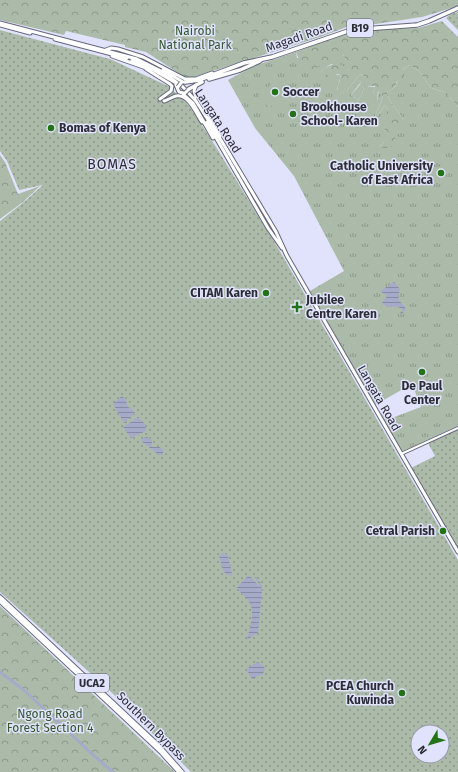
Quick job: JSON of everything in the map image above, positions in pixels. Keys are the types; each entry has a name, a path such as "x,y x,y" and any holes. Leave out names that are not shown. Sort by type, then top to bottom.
{"highway":[{"name":"Magadi Road","path":"187,91 197,83 351,30 359,28 417,25 458,8"},
{"name":"Magadi Road","path":"180,84 199,80 231,68 245,66"},
{"name":"Southern Bypass","path":"0,597 158,745 182,772"},
{"name":"Southern Bypass","path":"0,601 161,752 179,772"}],"main road":[{"name":"Langata Road","path":"0,24 140,60 178,82 194,98 276,232 285,252"},
{"path":"106,51 111,48 143,57 185,79 196,79 231,68"},
{"path":"106,51 143,64 180,84"},
{"path":"106,51 144,67 176,85 188,85 187,91 211,135"},
{"path":"106,51 146,60 180,84"},
{"path":"144,67 172,86 171,91 160,99"},
{"path":"197,83 194,91 196,97 215,128 220,140"},
{"path":"180,84 179,91 187,91 196,97"},
{"name":"Langata Road","path":"187,91 198,107 268,228 285,252 458,552"},
{"path":"164,101 178,96 186,98 223,151"}],"street":[{"path":"401,454 458,428"}],"green space":[{"name":"Nairobi National Park","path":"0,0 458,0 458,6 422,17 369,25 370,22 357,23 320,37 188,79 146,52 125,47 125,45 66,31 64,35 0,20"},
{"path":"458,12 458,30 446,18 451,14"},
{"path":"442,21 458,37 458,107 445,92 431,88 419,71 409,65 402,70 404,79 397,81 395,87 387,92 389,99 403,119 400,126 394,129 396,143 389,148 378,148 384,142 385,123 382,118 388,110 385,105 374,118 383,97 378,91 377,101 373,102 375,86 364,86 362,94 358,100 351,95 359,86 364,76 360,74 345,93 337,91 341,75 337,74 331,79 321,71 336,64 350,70 343,54 341,60 331,61 311,70 302,63 296,52 352,30 418,28"},
{"path":"0,30 110,59 168,86 190,107 278,248 458,560 458,772 191,772 108,689 0,592 0,221 43,185 19,190 7,161 0,151"},
{"path":"296,52 297,58 340,60 343,54 351,70 331,64 321,71 326,74 341,75 337,90 345,93 360,74 365,77 351,95 358,100 362,94 364,86 375,87 373,94 377,101 379,90 383,97 374,118 385,105 388,110 384,132 384,142 379,147 389,148 394,129 403,119 389,99 387,92 395,87 402,70 409,65 419,71 431,88 445,92 458,107 458,426 401,452 379,415 385,411 389,419 421,407 412,384 375,405 310,291 344,271 294,176 255,128 228,80 254,66"},
{"name":"Soccer","path":"280,77 291,89 269,108 258,96"},
{"path":"0,155 5,162 18,194 40,186 23,202 0,219"},
{"path":"363,311 369,322 350,331 345,319"},
{"path":"458,430 458,549 411,468 435,456 428,443"},
{"name":"Ngong Road Forest Section 4","path":"0,606 175,772 0,772"}],"water":[{"path":"394,282 400,289 399,300 406,309 402,314 400,313 403,310 400,308 389,307 384,305 382,302 386,298 386,295 380,291"},
{"path":"122,396 126,400 128,407 135,413 124,423 113,404"},
{"path":"138,417 145,424 146,431 131,438 123,427"},
{"path":"147,437 152,440 152,447 159,447 163,449 163,455 159,455 141,441 143,438"},
{"path":"223,553 228,556 232,574 231,576 225,573 222,568 219,556"},
{"path":"248,576 251,577 258,585 259,584 255,578 256,577 262,585 262,590 258,633 247,640 252,611 248,600 237,587"},
{"path":"258,662 265,668 263,674 252,679 247,670 250,666"}],"waterway":[{"path":"0,672 25,691 113,772"}],"place":[{"name":"Soccer","path":"275,92"},
{"name":"Brookhouse School- Karen","path":"293,114"},
{"name":"Bomas of Kenya","path":"51,128"},
{"name":"Catholic University of East Africa","path":"441,173"},
{"name":"CITAM Karen","path":"266,293"},
{"name":"Jubilee Centre Karen","path":"297,307"},
{"name":"De Paul Center","path":"422,372"},
{"name":"Cetral Parish","path":"443,531"},
{"name":"PCEA Church Kuwinda","path":"402,693"}],"district":[{"name":"BOMAS","path":"112,164"}]}
